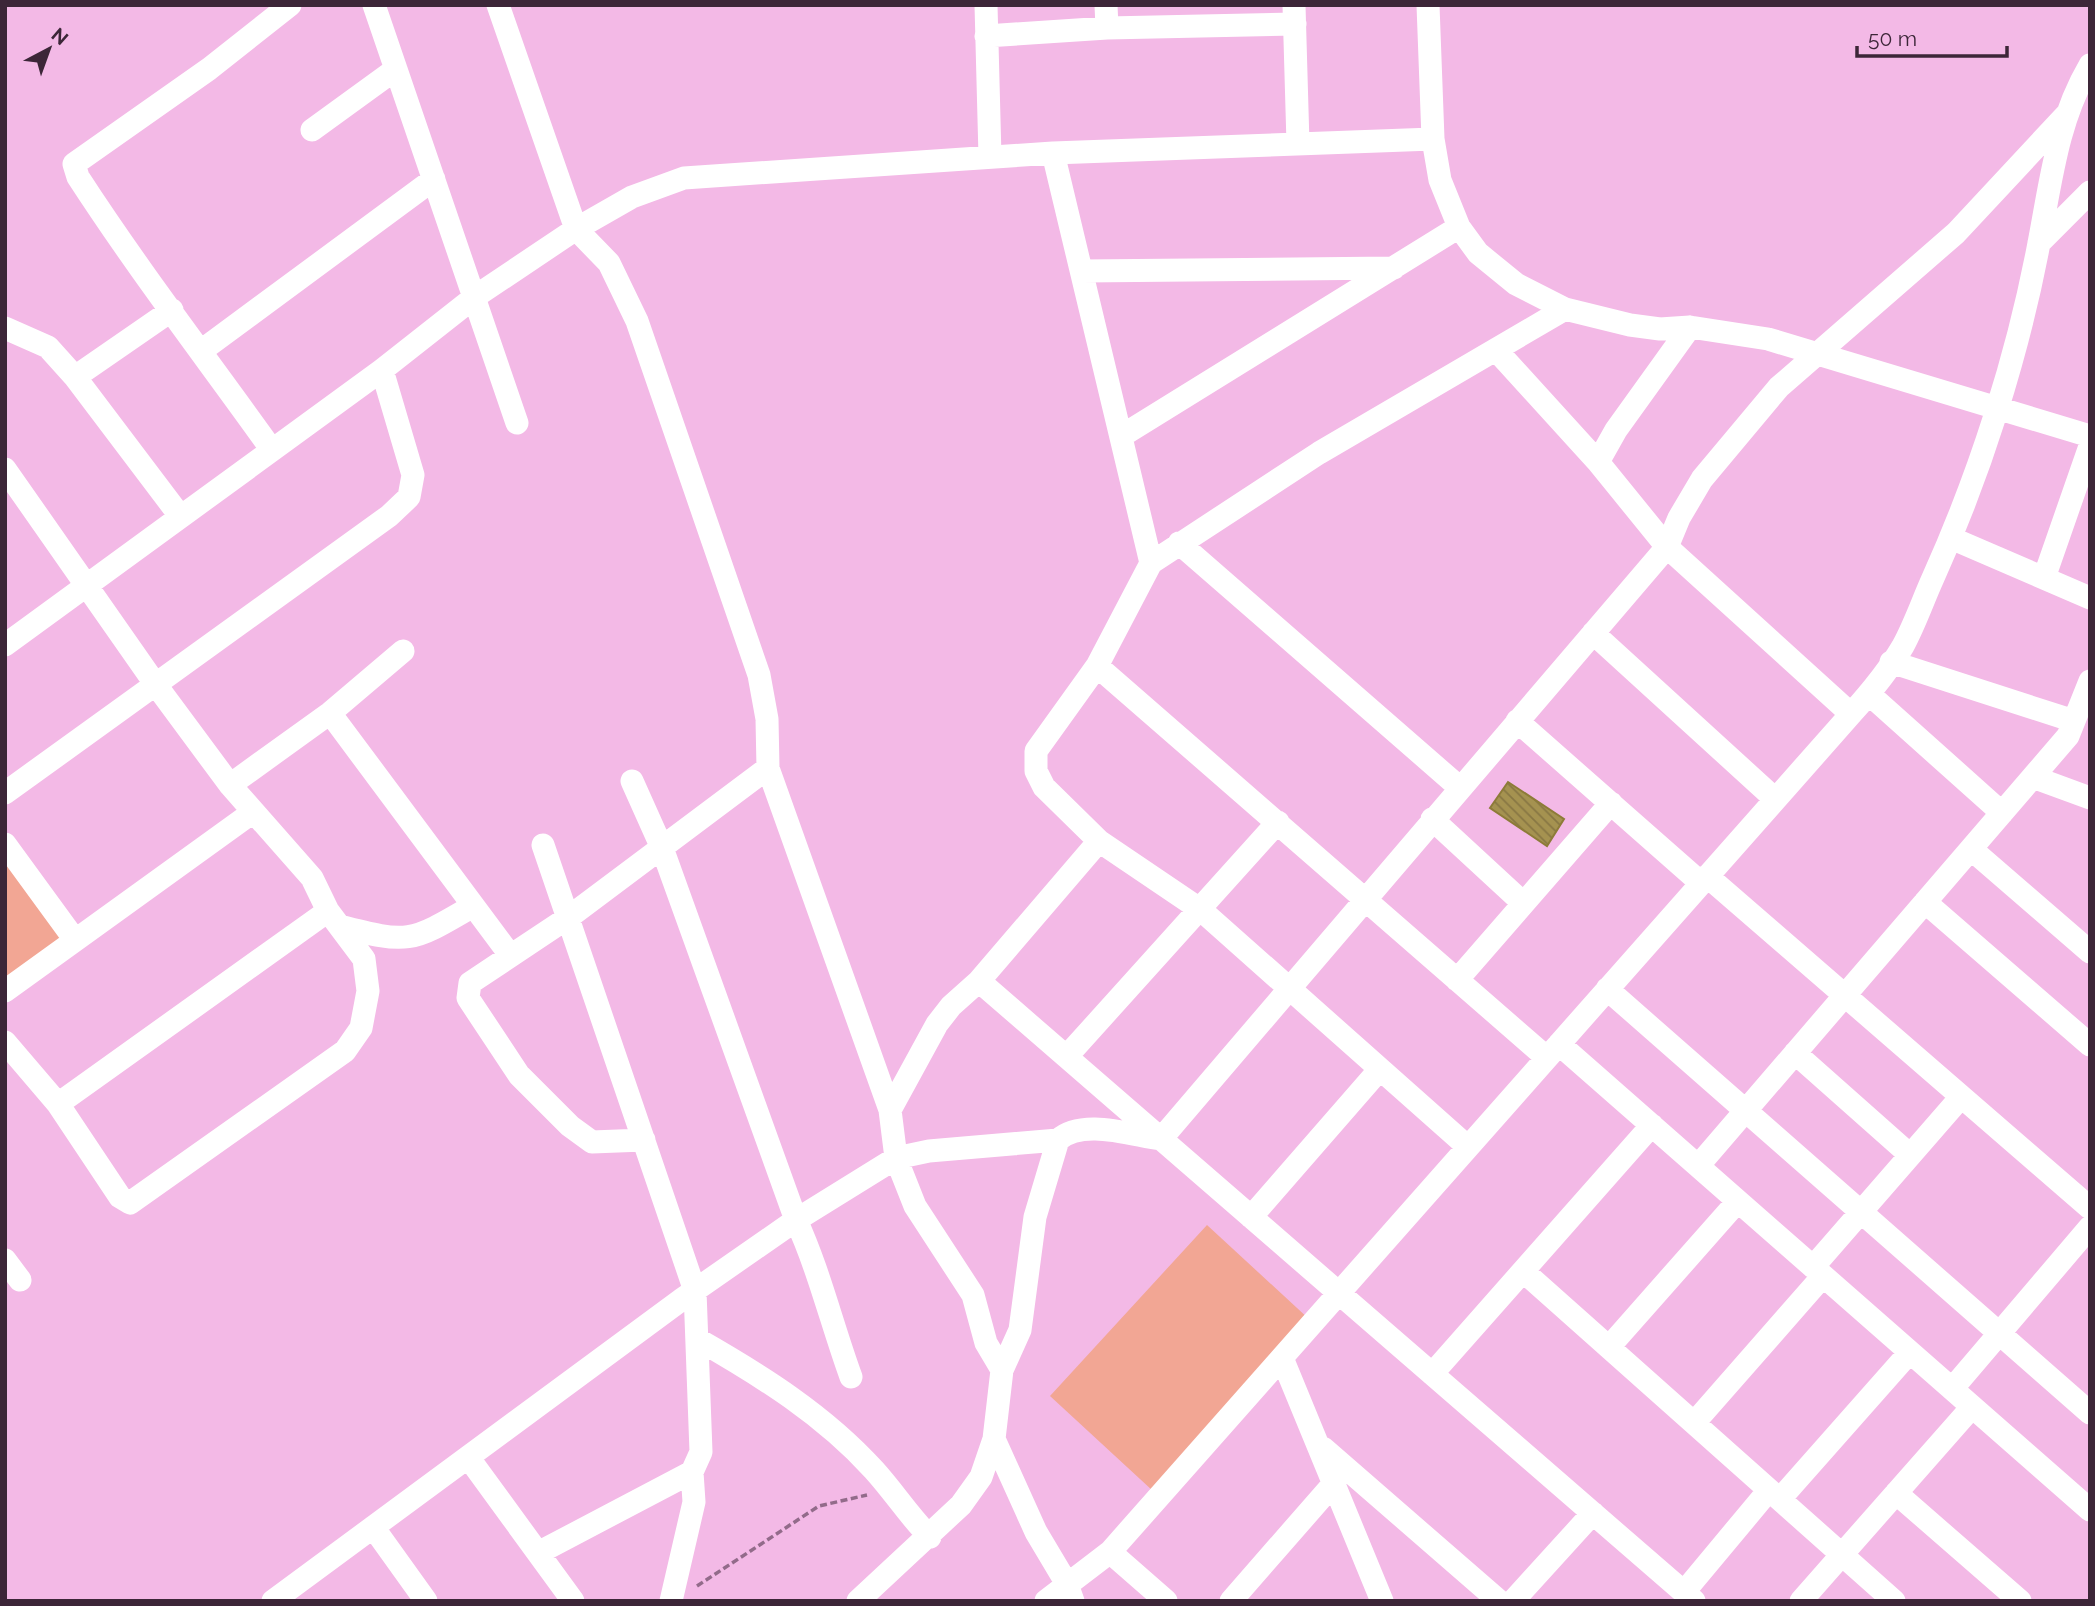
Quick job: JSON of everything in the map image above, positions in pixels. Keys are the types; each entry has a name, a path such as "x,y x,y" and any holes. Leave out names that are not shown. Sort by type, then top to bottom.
{"street":[{"path":"272,450 172,310 129,256 78,177 74,164 209,69 290,5"},
{"path":"374,5 476,296 517,423"},
{"path":"498,5 576,229 610,263 642,334 759,675 767,719 768,768 890,1110 897,1158 915,1206 973,1295 986,1343 1002,1370"},
{"path":"986,5 990,158"},
{"path":"1427,5 1433,139 1440,180 1459,227 1494,269 1516,285 1565,309 1630,325 1660,329 1690,327 1768,339 2090,436"},
{"path":"986,36 1106,17 1295,15 1298,144"},
{"path":"1046,1601 1070,1592 1110,1552 1869,694 1903,646 1951,538 1998,409 2039,243 2045,198 2065,116 2090,65"},
{"path":"312,130 396,69"},
{"path":"1161,1139 1287,987 1667,547 1679,518 1702,480 1779,387 1956,233 2065,116"},
{"path":"5,645 382,370 476,296 576,229 632,197 684,178 1053,153 1433,139"},
{"path":"1053,153 1151,563"},
{"path":"201,351 434,180"},
{"path":"2039,243 2090,192"},
{"path":"1122,435 1459,227"},
{"path":"1082,271 1394,268"},
{"path":"1468,1147 1201,910 1099,841 1044,788 1036,771 1036,751 1097,666 1151,563 1318,453 1565,309"},
{"path":"75,377 172,310"},
{"path":"1598,461 1616,430 1690,327"},
{"path":"5,328 48,348 75,377 180,516"},
{"path":"1497,351 1598,461 1667,547 1851,714"},
{"path":"5,793 389,516 409,497 413,475 382,370"},
{"path":"2044,578 2090,446"},
{"path":"5,469 156,685 230,785 312,878 333,918 364,959 368,991 361,1028 345,1051 142,1198 130,1203 120,1197 58,1104 5,1042"},
{"path":"1951,538 2090,598"},
{"path":"1179,543 1459,787"},
{"path":"1593,633 1775,799"},
{"path":"230,785 330,713 403,651"},
{"path":"1891,662 2074,721"},
{"path":"1097,666 1457,980 1652,1125 2090,1510"},
{"path":"1698,1166 2068,736 2090,681"},
{"path":"1869,694 2002,814"},
{"path":"330,713 510,955"},
{"path":"1517,720 1611,803 1845,996 2090,1208"},
{"path":"644,1140 592,1142 570,1126 519,1075 468,998 470,983 569,917 768,768"},
{"path":"2034,777 2090,798"},
{"path":"632,781 662,848 796,1220 812,1256 828,1315 851,1377"},
{"path":"1457,980 1611,803"},
{"path":"5,990 253,811"},
{"path":"1432,819 1523,903"},
{"path":"1067,1056 1278,822"},
{"path":"890,1110 937,1024 951,1006 979,981 1099,841"},
{"path":"5,845 75,940"},
{"path":"543,845 695,1291 701,1452 692,1472 694,1502 671,1601"},
{"path":"1971,849 2090,951"},
{"path":"1925,902 2090,1045"},
{"path":"333,918 398,939 418,936 473,906"},
{"path":"58,1104 333,918"},
{"path":"979,981 1689,1597 1774,1494 1910,1352"},
{"path":"1607,989 2089,1413"},
{"path":"1795,1053 1910,1155"},
{"path":"1251,1217 1380,1069"},
{"path":"1694,1423 1818,1271 1861,1212 1961,1097"},
{"path":"1432,1374 1652,1125"},
{"path":"858,1601 961,1505 981,1478 995,1439 1002,1370 1020,1330 1035,1217 1058,1140 1067,1132 1083,1129 1161,1139"},
{"path":"273,1601 695,1291 796,1220 897,1158 929,1151 1058,1140"},
{"path":"1609,1347 1738,1201"},
{"path":"1952,1389 2090,1227"},
{"path":"5,1260 20,1280"},
{"path":"1522,1271 1894,1601"},
{"path":"697,1339 792,1397 860,1456 930,1536"},
{"path":"1282,1358 1335,1482 1381,1601"},
{"path":"1801,1601 1972,1407"},
{"path":"995,1439 1036,1532 1070,1592"},
{"path":"1320,1446 1499,1601"},
{"path":"468,1457 573,1601"},
{"path":"538,1553 692,1472"},
{"path":"1231,1601 1335,1482"},
{"path":"1896,1493 2020,1601"},
{"path":"1513,1601 1593,1513"},
{"path":"373,1527 426,1601"},
{"path":"1110,1552 1166,1601"}],"path":[{"path":"695,1587 819,1506 859,1496 891,1493"}],"shaded area":[{"path":"5,860 67,944 5,989"},
{"path":"1207,1225 1310,1320 1153,1491 1050,1396"}],"building":[{"path":"1508,782 1564,819 1547,846 1490,808"}]}
